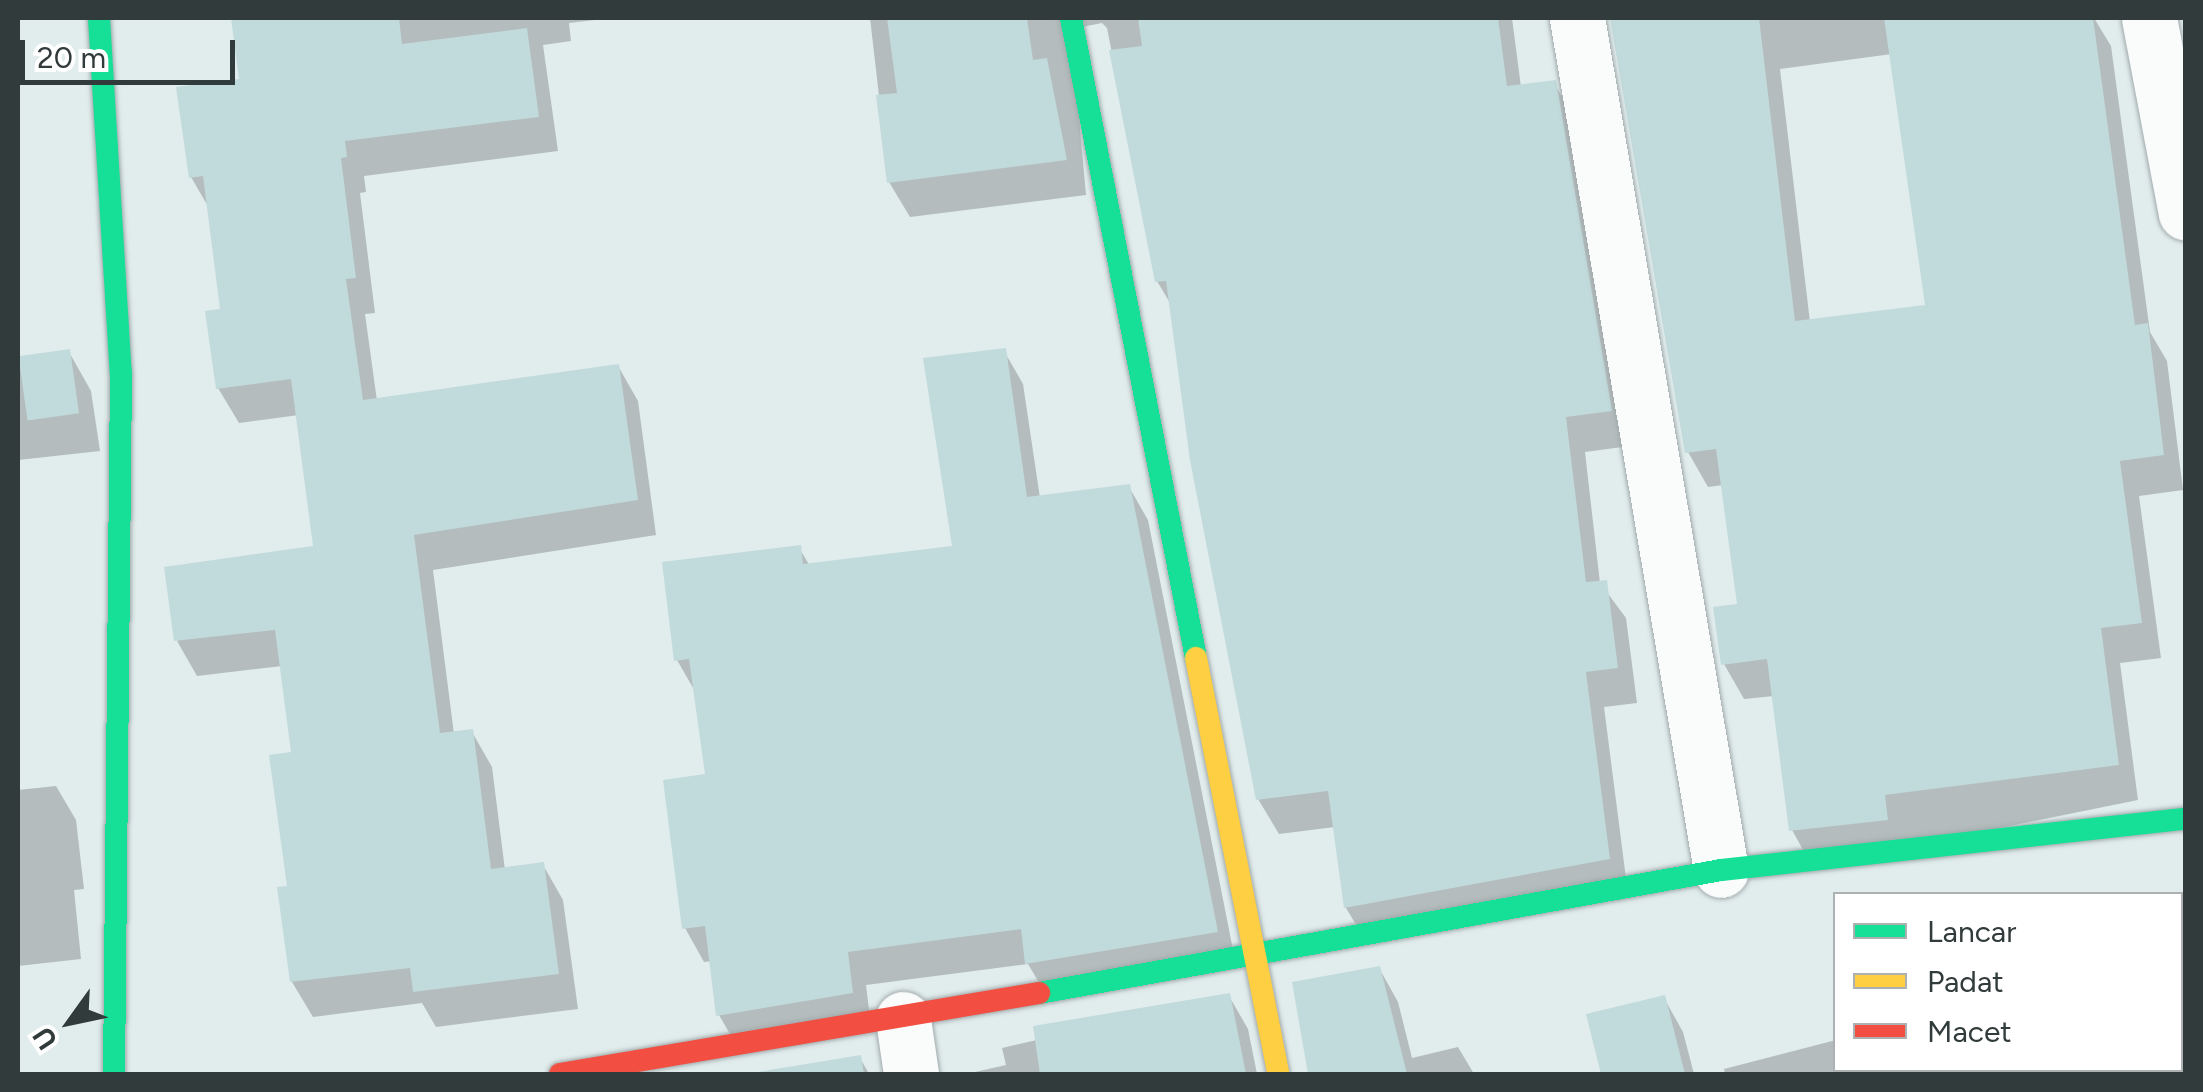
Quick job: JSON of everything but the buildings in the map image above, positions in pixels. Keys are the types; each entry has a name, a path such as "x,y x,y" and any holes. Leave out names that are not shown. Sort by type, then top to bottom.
{"street":[{"path":"99,18 121,373 114,1074"},
{"path":"1070,18 1278,1074"},
{"path":"1577,18 1720,870"},
{"path":"2149,18 2186,214"},
{"path":"560,1074 1256,957 1720,870 2186,819"},
{"path":"902,1019 911,1074"}],"traffic: fast":[{"path":"99,18 121,373 114,1074"},
{"path":"1071,18 1196,658"},
{"path":"1039,993 1721,870 2186,819"}],"traffic: slow":[{"path":"1196,658 1278,1074"}],"traffic: jam":[{"path":"560,1074 1039,993"}]}
